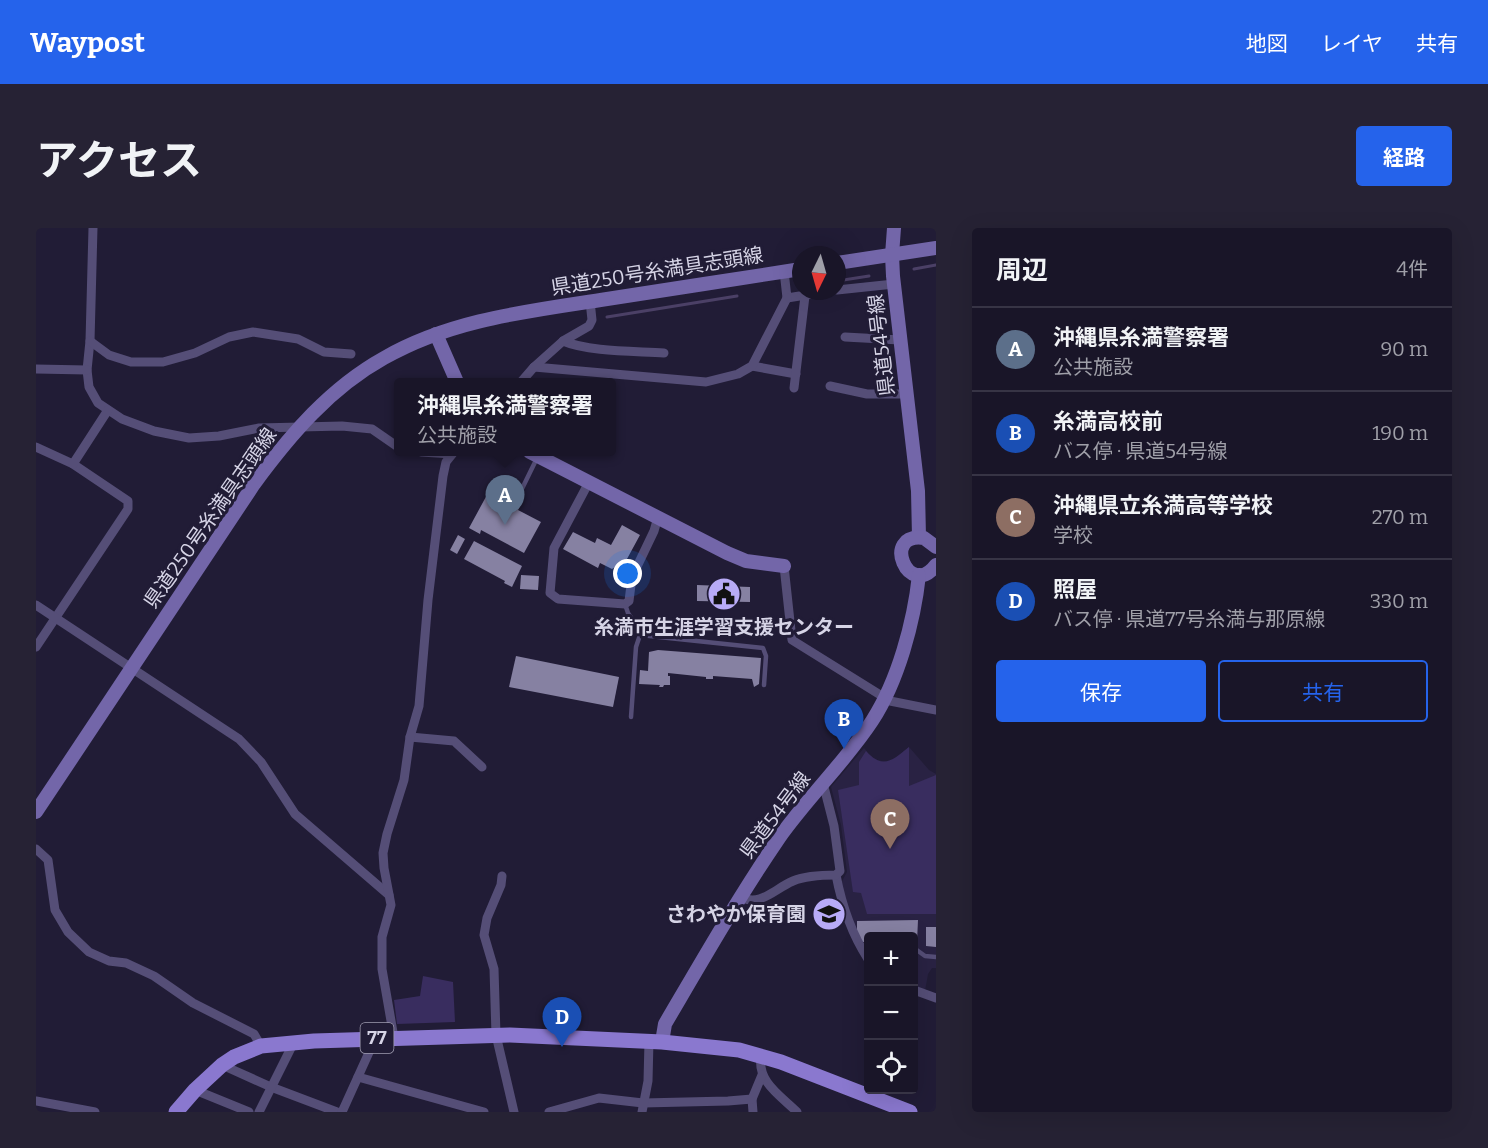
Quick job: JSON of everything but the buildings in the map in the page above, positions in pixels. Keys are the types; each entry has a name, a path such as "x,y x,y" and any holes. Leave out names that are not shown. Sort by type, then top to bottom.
{"main road":[{"path":"892,255 894,228"},
{"path":"846,262 936,248"},
{"name":"県道54号線","path":"892,255 918,491 919,537"},
{"name":"県道250号糸満具志頭線","path":"36,812 281,446 332,395 367,369 384,358 436,334 466,324 527,311 792,270"},
{"path":"436,334 455,378"},
{"path":"538,456 746,561 784,566"},
{"path":"936,547 930,540 919,537 907,541 901,552 903,565 907,570 919,575 931,571 936,566"},
{"name":"県道54号線","path":"656,1042 740,897 781,836 872,721 885,698 910,625 919,575"},
{"name":"77","path":"176,1112 195,1090 222,1065 234,1057 261,1046 371,1038 496,1035 720,1047 782,1062 910,1112"}],"street":[{"path":"93,228 87,370 89,387 98,403 122,418 154,431 189,438 219,436 259,428 342,426 372,429 394,444"},
{"path":"534,367 706,382 738,374 752,366 787,298 784,271"},
{"path":"846,289 894,284"},
{"path":"787,298 792,297"},
{"path":"794,388 805,300"},
{"path":"524,378 563,341 589,326 592,320 590,301"},
{"path":"90,341 109,355 131,362 163,362 195,353 229,337 253,332 298,339 324,352 351,354"},
{"path":"844,337 900,340"},
{"path":"563,341 600,348 664,353"},
{"path":"752,366 796,374"},
{"path":"36,369 87,370"},
{"path":"830,386 867,394 906,394"},
{"path":"74,464 108,410"},
{"path":"36,447 74,464 128,501 128,509 36,647"},
{"path":"394,1038 382,969 382,937 391,905 383,853 404,780 410,737 419,706 428,600 443,476 446,462 451,456"},
{"path":"590,482 554,548 550,593 558,599 625,604 629,601 632,577 654,531 658,517"},
{"path":"784,566 792,640 890,701 936,710"},
{"path":"36,605 238,739 261,762 295,814 389,895"},
{"path":"410,737 454,741 482,767"},
{"path":"740,897 749,901 757,900 795,880 836,875 840,871 834,826 824,783"},
{"path":"36,849 48,860 55,910 68,932 89,952 109,961 126,963 154,976 193,1002 254,1034 261,1046"},
{"path":"836,875 847,919 864,947"},
{"path":"502,876 501,885 487,918 484,935 494,969 496,1035 514,1112"},
{"path":"918,991 936,998"},
{"path":"342,1112 371,1048 371,1038"},
{"path":"259,1112 294,1042"},
{"path":"642,1108 656,1042"},
{"path":"761,1056 759,1066 763,1079 797,1112"},
{"path":"222,1065 271,1087 337,1112"},
{"path":"753,1112 752,1099 762,1076"},
{"path":"358,1077 484,1112"},
{"path":"195,1090 249,1112"},
{"path":"549,1112 599,1098 642,1108 752,1099"},
{"path":"36,1101 95,1112"}],"lane":[{"path":"518,497 533,456"},
{"path":"625,604 628,613 640,630 636,648 631,717"},
{"path":"640,635 763,648 766,656 764,686"},
{"path":"918,951 925,957 936,957"}],"shaded area":[{"path":"909,747 929,770 936,774 936,968 932,968 928,974 925,991 918,988 918,932 864,932 864,946 851,921 841,883 847,872 841,825 831,787 864,748 873,759 886,762 893,760"},
{"path":"909,747 909,786 936,775 936,914 867,914 861,893 853,892 838,790 859,785 859,762 866,751 883,762 893,759"},
{"path":"423,976 453,982 455,1022 397,1024 394,1000 420,996"}],"waterway":[{"path":"914,269 936,265"},
{"path":"846,280 869,276"},
{"path":"607,317 737,296"}],"place":[{"name":"沖縄県糸満警察署","path":"505,525"},
{"name":"糸満市生涯学習支援センター","path":"724,594"},
{"name":"糸満高校前","path":"844,749"},
{"name":"沖縄県立糸満高等学校","path":"890,849"},
{"name":"さわやか保育園","path":"829,914"},
{"name":"照屋","path":"562,1047"}]}
